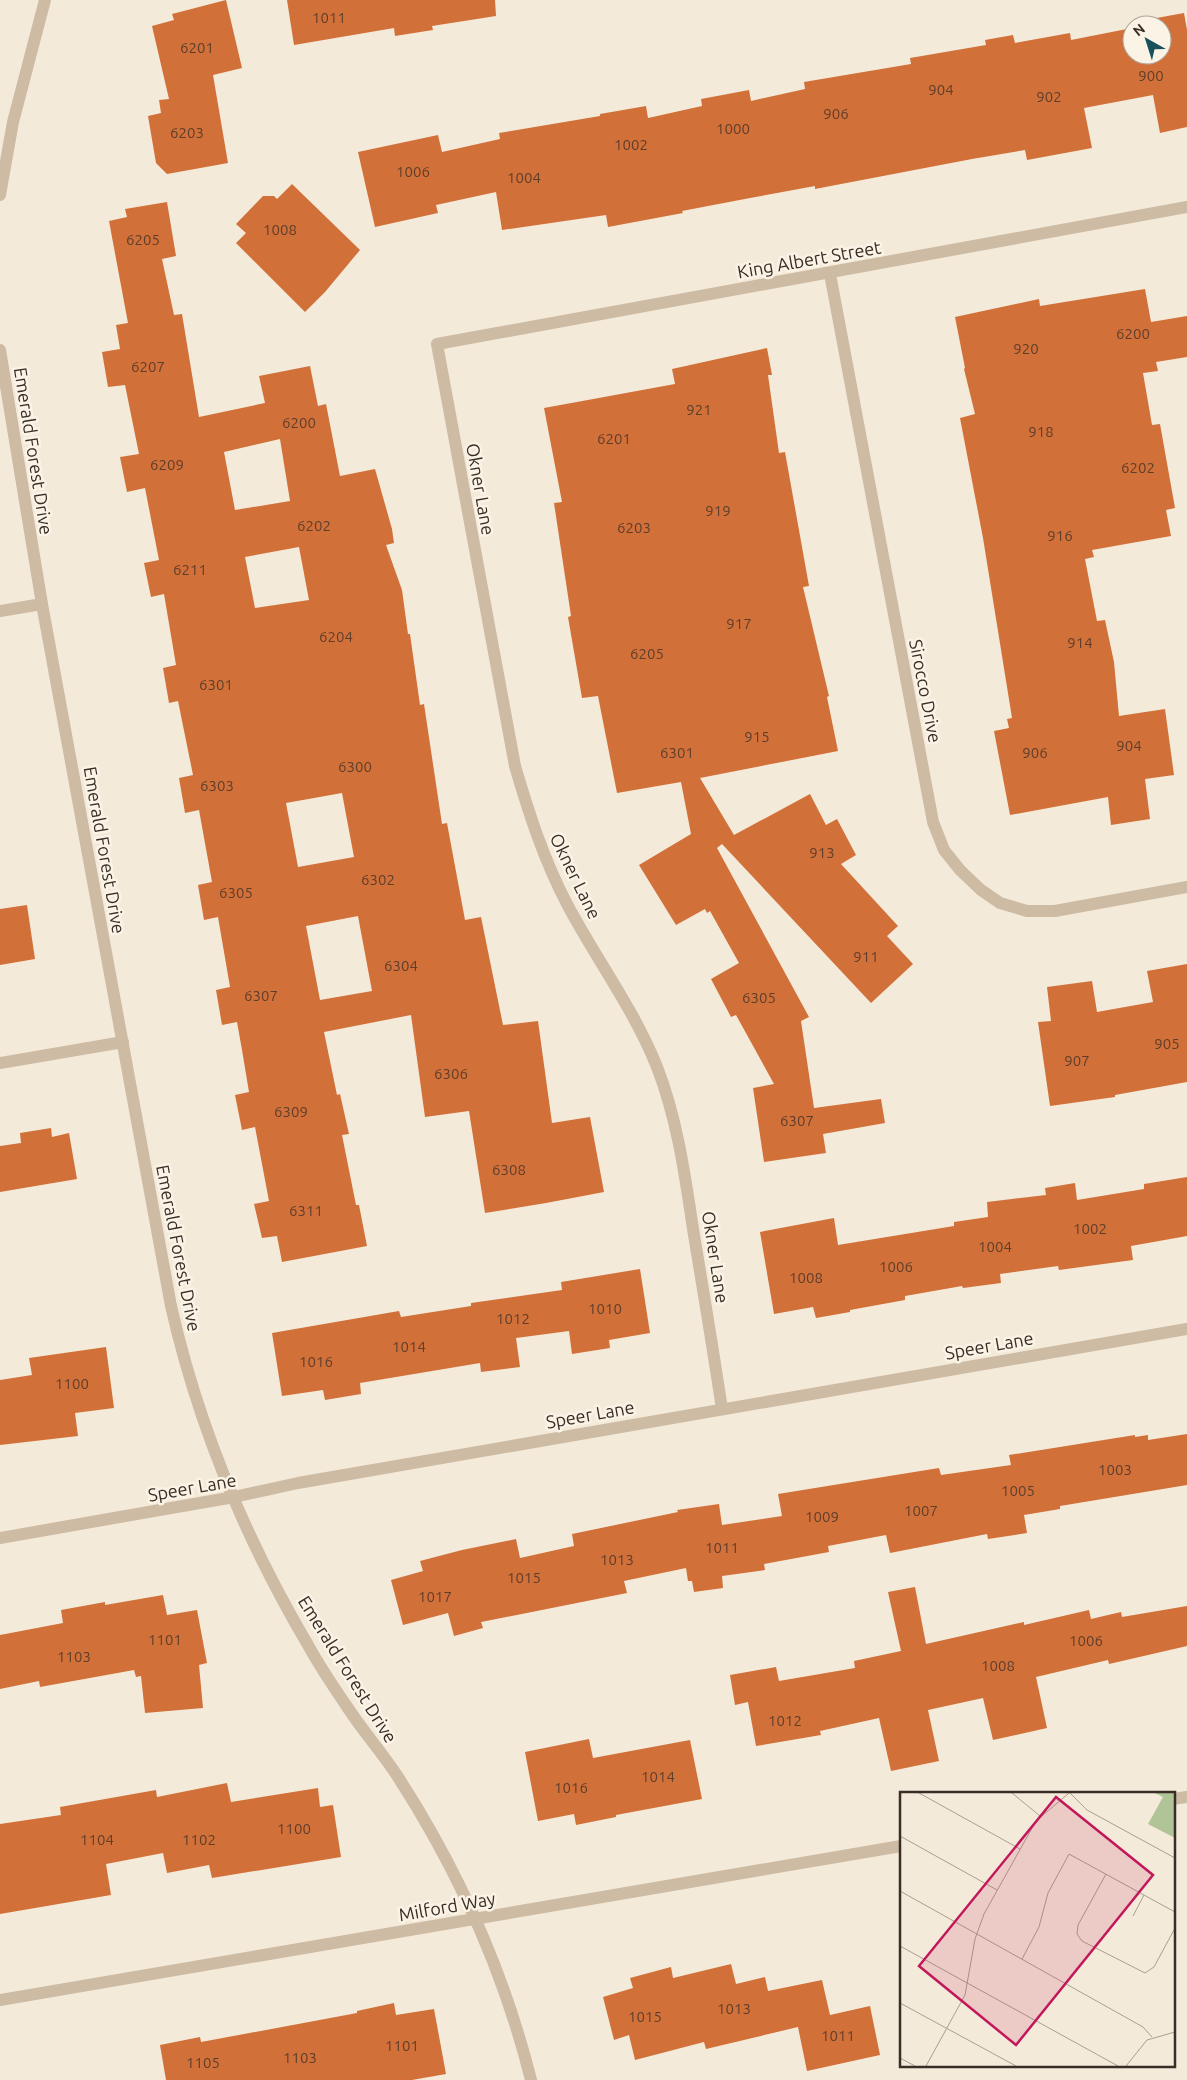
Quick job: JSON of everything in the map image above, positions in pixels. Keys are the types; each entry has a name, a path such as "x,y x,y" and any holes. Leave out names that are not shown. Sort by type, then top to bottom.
{"street":[{"path":"0,195 13,122 45,0"},
{"name":"King Albert Street","path":"436,344 1187,208"},
{"name":"Sirocco Drive","path":"830,274 933,822 944,850 960,870 981,890 1000,903 1027,911 1055,911 1187,887"},
{"name":"Okner Lane","path":"436,344 515,766 530,820 548,865 568,905 640,1029 657,1067 670,1109 685,1175 722,1409"},
{"name":"Emerald Forest Drive","path":"0,350 42,604 169,1296 181,1351 202,1418 255,1544 308,1645 352,1714 407,1792 436,1841 476,1919 514,2018 530,2080"},
{"path":"0,611 42,604"},
{"path":"0,1063 123,1042"},
{"name":"Speer Lane","path":"0,1538 234,1497 298,1483 1187,1329"},
{"path":"1174,1799 1187,1797"},
{"name":"Milford Way","path":"0,2000 900,1846"}],"building":[{"path":"226,0 242,68 213,75 228,163 167,174 156,163 148,116 161,113 159,100 169,99 152,26 174,20 172,14"},
{"path":"287,0 495,0 496,16 432,26 433,30 395,36 394,28 294,45"},
{"path":"1184,13 1187,30 1187,127 1160,133 1153,95 1084,108 1092,148 1027,160 1025,150 815,189 815,186 750,198 608,227 606,215 502,230 496,192 436,205 438,213 375,227 358,152 438,135 442,152 500,139 499,133 600,116 600,114 646,106 648,118 702,106 701,99 749,90 751,101 805,89 804,82 911,64 910,58 986,45 985,40 1013,35 1015,43 1070,33 1071,40 1122,30 1122,65 1172,65 1172,15"},
{"path":"292,184 360,250 325,292 305,312 236,243 246,233 236,224 263,196 274,196 277,199"},
{"path":"167,202 176,256 162,259 174,315 182,314 199,417 265,403 259,376 310,366 318,406 326,404 340,476 375,469 392,529 394,543 386,545 402,590 420,705 424,704 442,824 447,823 465,920 481,917 503,1025 538,1021 552,1123 590,1117 604,1192 485,1213 469,1111 425,1117 411,1015 324,1032 337,1095 340,1094 349,1134 342,1135 356,1205 359,1205 367,1246 282,1262 277,1236 262,1238 254,1204 269,1201 255,1127 242,1130 235,1095 249,1092 237,1022 222,1025 216,990 230,987 218,917 204,920 198,885 212,882 199,810 185,813 179,778 193,775 178,701 169,703 163,668 176,665 164,594 151,597 144,563 159,560 145,488 127,492 120,457 139,454 125,385 108,387 102,352 120,349 116,325 128,323 109,221 127,217 125,209","holes":["280,439 290,501 235,510 224,452","299,547 309,600 255,608 245,557","342,793 354,857 298,867 286,803","358,916 372,991 320,1000 306,926"]},
{"path":"1145,289 1151,322 1187,316 1187,357 1156,362 1158,371 1143,373 1152,425 1160,424 1175,508 1166,510 1171,536 1092,550 1094,557 1085,559 1097,621 1105,620 1114,662 1119,716 1165,709 1174,775 1145,779 1150,819 1111,825 1108,797 1010,815 994,731 1009,728 1007,719 1012,718 983,538 960,418 975,414 964,369 955,317 1039,299 1040,306"},
{"path":"767,348 772,375 768,375 779,453 785,452 809,586 803,587 829,696 827,697 838,751 700,778 734,835 810,794 826,825 837,819 856,855 841,864 898,926 887,936 913,964 871,1003 722,844 717,848 809,1017 801,1021 814,1108 881,1099 885,1123 823,1134 826,1153 764,1162 753,1088 774,1084 736,1015 731,1017 711,979 739,963 710,911 707,913 705,909 676,925 639,865 691,834 681,782 617,793 598,696 582,698 568,617 571,616 554,503 562,502 544,408 675,384 672,369"},
{"path":"27,905 35,959 0,965 0,909"},
{"path":"1187,964 1187,1082 1115,1095 1115,1097 1050,1106 1038,1022 1051,1021 1047,987 1092,981 1097,1012 1153,1002 1147,971"},
{"path":"51,1128 52,1137 69,1133 77,1179 0,1192 0,1146 21,1143 20,1133"},
{"path":"1187,1177 1187,1236 1131,1246 1133,1260 1059,1270 1058,1266 1000,1274 1001,1283 963,1288 962,1286 905,1296 905,1300 816,1318 813,1307 774,1314 760,1232 834,1218 838,1245 954,1226 954,1222 988,1217 987,1202 1046,1195 1045,1188 1075,1183 1077,1200 1144,1189 1144,1184"},
{"path":"640,1269 650,1333 609,1340 610,1348 572,1354 569,1331 516,1338 520,1367 481,1372 480,1363 360,1383 361,1394 325,1400 323,1390 282,1396 272,1333 399,1311 401,1317 471,1306 471,1303 562,1290 561,1282"},
{"path":"106,1347 114,1408 75,1413 78,1436 0,1445 0,1380 32,1375 29,1358"},
{"path":"1187,1434 1187,1485 1060,1506 1060,1509 1024,1515 1027,1533 988,1539 987,1534 890,1553 886,1535 828,1546 829,1552 764,1564 765,1570 722,1576 723,1588 694,1592 692,1581 688,1581 686,1568 624,1581 627,1593 481,1622 483,1628 454,1636 448,1613 403,1625 391,1580 423,1571 420,1561 516,1539 520,1558 574,1546 572,1534 678,1512 677,1510 719,1504 722,1525 782,1516 778,1494 939,1468 941,1475 1011,1465 1009,1455 1135,1435 1135,1437 1148,1435 1148,1440"},
{"path":"915,1587 926,1644 1024,1622 1024,1625 1089,1610 1091,1619 1121,1612 1122,1617 1187,1606 1187,1646 1109,1664 1108,1660 1036,1677 1047,1728 993,1740 983,1698 928,1710 939,1761 891,1771 879,1718 820,1731 821,1735 756,1746 748,1702 735,1705 730,1675 776,1667 779,1681 855,1668 854,1661 901,1651 888,1592"},
{"path":"163,1595 167,1615 197,1610 207,1663 199,1665 203,1708 145,1713 141,1676 136,1677 134,1670 40,1687 39,1681 0,1689 0,1635 63,1623 61,1610 105,1602 105,1605"},
{"path":"589,1739 593,1758 690,1740 702,1799 616,1815 616,1817 576,1825 574,1814 538,1821 525,1752"},
{"path":"227,1783 231,1802 318,1788 320,1807 333,1805 341,1857 212,1878 209,1865 167,1873 163,1853 106,1864 111,1895 0,1914 0,1824 61,1815 60,1807 156,1790 157,1797"},
{"path":"731,1964 736,1984 765,1977 768,1991 822,1980 830,2015 870,2006 880,2055 807,2071 798,2027 706,2049 704,2042 635,2060 629,2035 614,2040 603,1997 633,1988 630,1978 671,1967 673,1978"},
{"path":"394,2003 396,2015 434,2009 446,2074 412,2080 166,2080 160,2045 200,2037 201,2042 357,2013 357,2011"}]}
